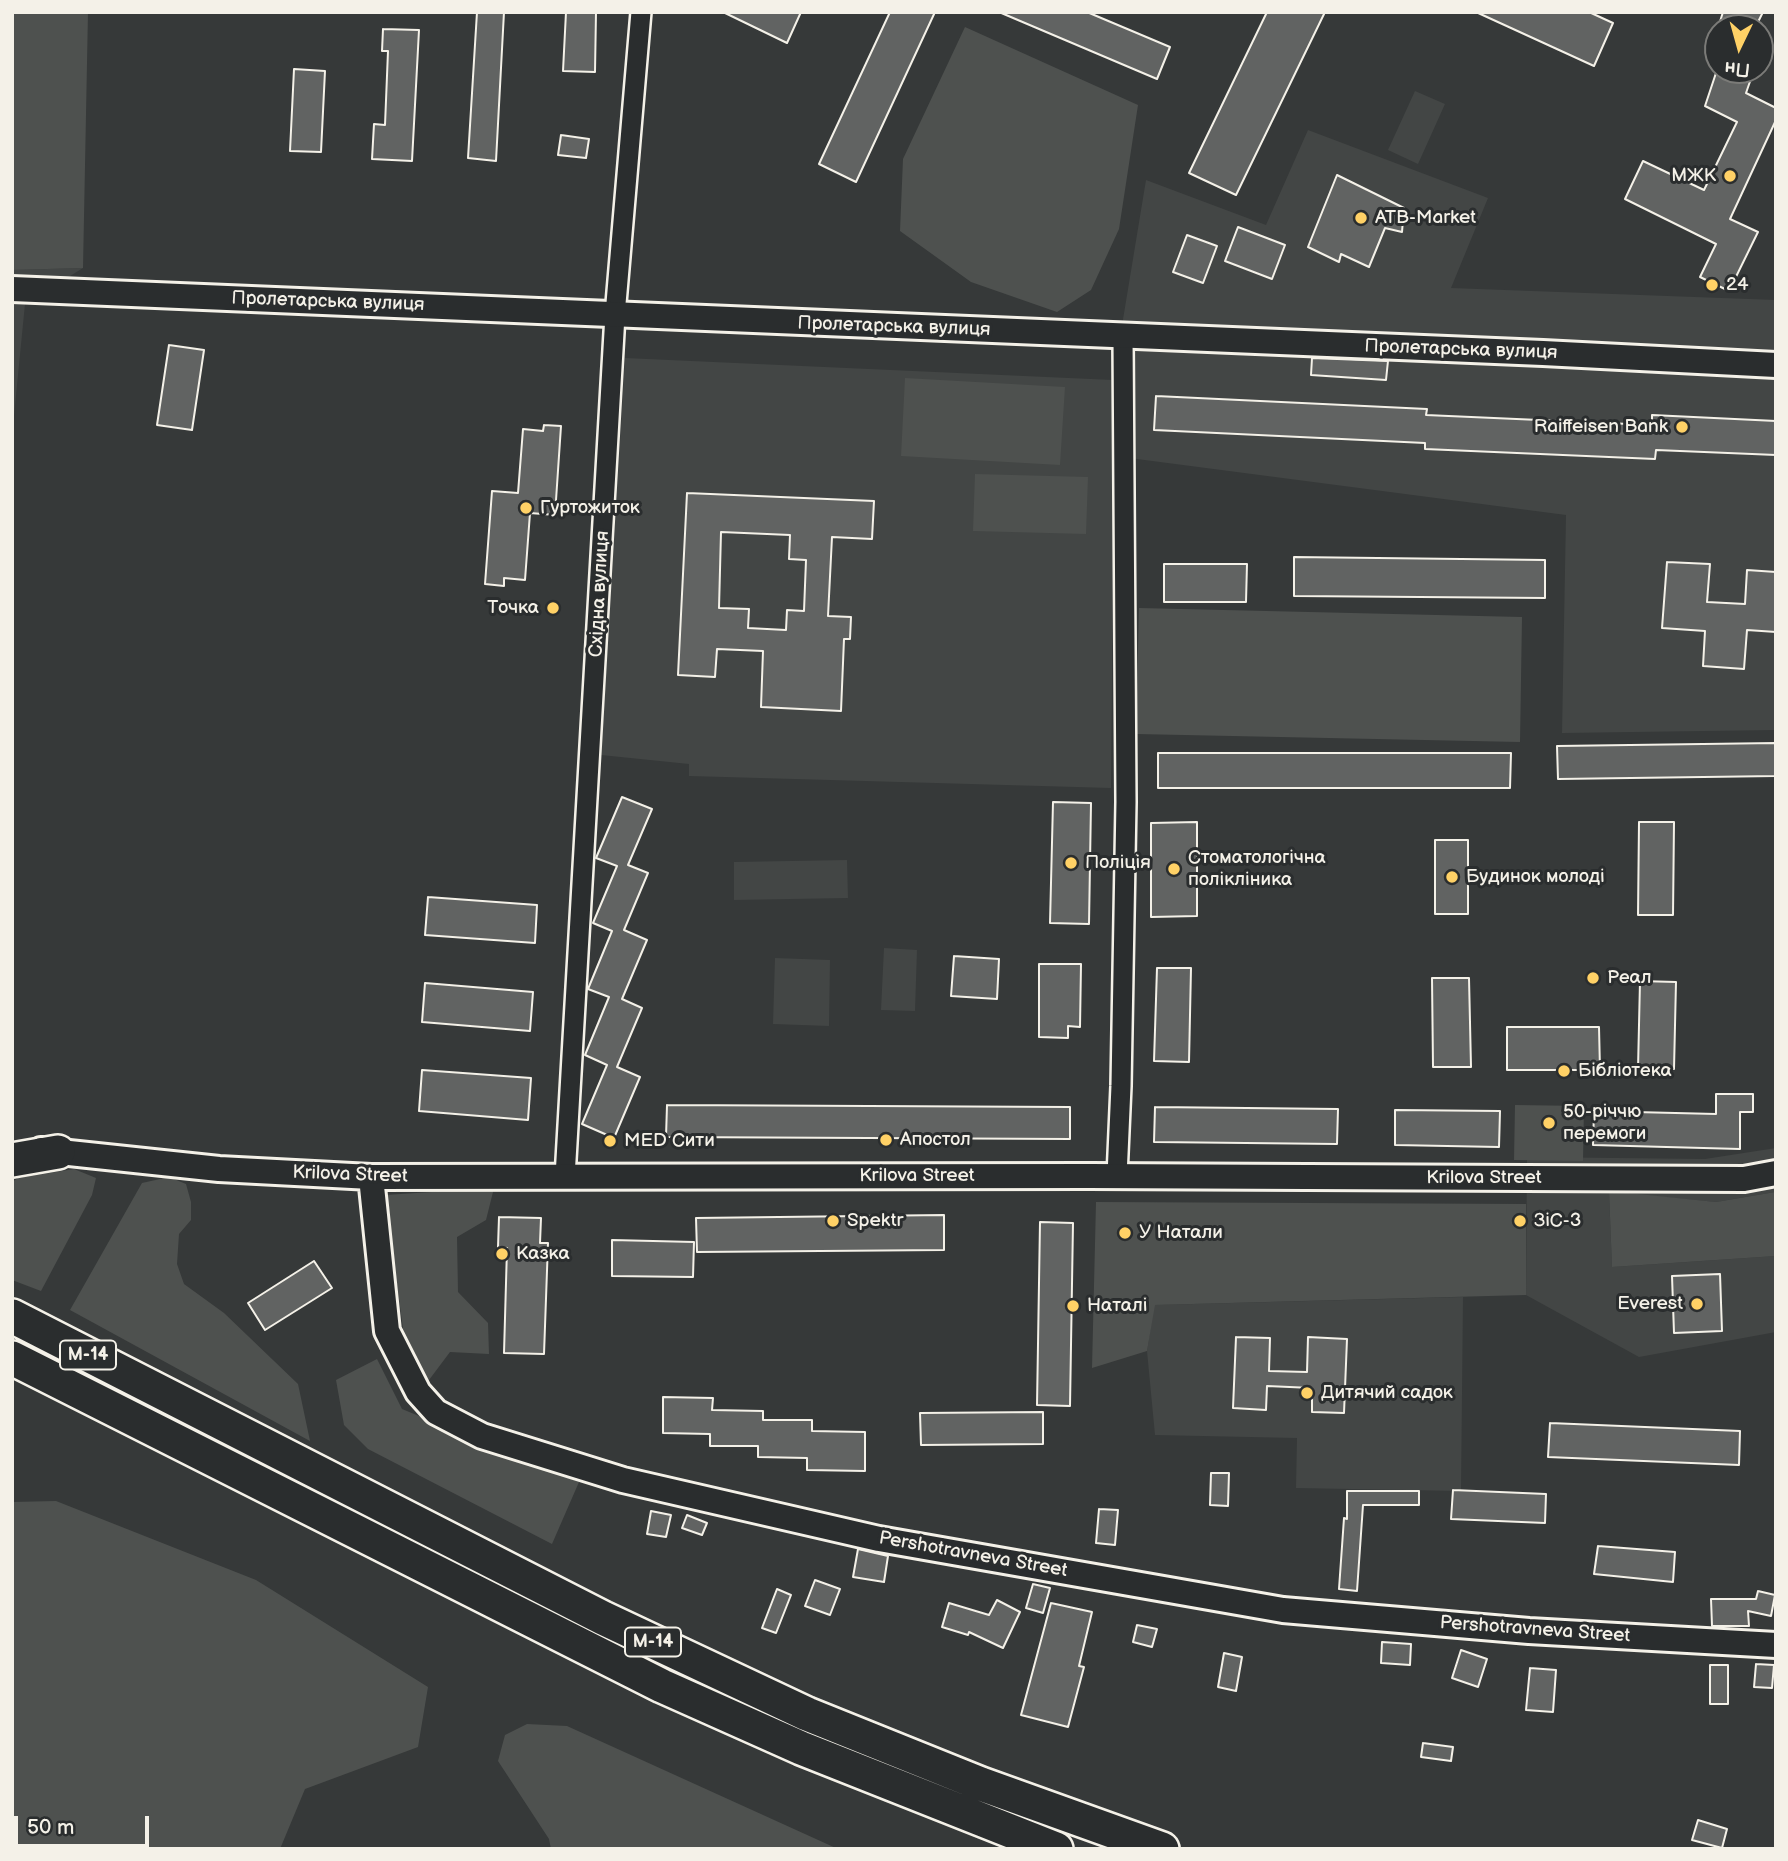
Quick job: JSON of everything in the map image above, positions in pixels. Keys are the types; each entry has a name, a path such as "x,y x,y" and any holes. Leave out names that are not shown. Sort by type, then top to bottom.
{"highway":[{"path":"12,1160 58,1152"},
{"path":"12,1300 115,1355 163,1393"},
{"name":"М-14","path":"12,1316 603,1618 807,1714 981,1784 1162,1849"},
{"name":"М-14","path":"12,1358 662,1686 801,1748 1056,1849"}],"street":[{"name":"Східна вулиця","path":"565,1177 615,315 641,12"},
{"name":"Пролетарська вулиця","path":"13,293 1529,352 1776,365"},
{"path":"1117,1176 1126,802 1123,337"},
{"name":"Krilova Street","path":"12,1147 219,1169 371,1177 1744,1179 1776,1173"},
{"name":"Pershotravneva Street","path":"371,1177 387,1331 418,1392 436,1412 482,1436 623,1480 879,1539 1283,1610 1529,1631 1776,1644"}],"shaded area":[{"path":"12,12 88,12 83,268 12,270"},
{"path":"965,27 1138,105 1119,229 1091,290 1057,312 971,282 900,231 903,159"},
{"path":"1415,91 1445,104 1418,164 1388,150"},
{"path":"1308,130 1488,198 1451,288 1776,300 1776,730 1562,733 1566,515 1114,456 1111,788 689,776 689,764 601,755 625,358 1113,380 1146,180 1266,225"},
{"path":"83,268 25,304 12,436 12,270"},
{"path":"905,378 1065,387 1060,465 901,456"},
{"path":"975,474 1088,477 1086,534 973,531"},
{"path":"1139,608 1522,617 1520,742 1136,734"},
{"path":"847,860 848,898 734,900 734,862"},
{"path":"884,948 917,950 915,1011 881,1010"},
{"path":"775,958 830,960 829,1026 773,1024"},
{"path":"1515,1105 1584,1106 1583,1161 1514,1160"},
{"path":"1776,1148 1776,1199 1775,1192 1716,1202 1609,1192 1612,1267 1776,1256 1776,1332 1639,1357 1526,1295 1527,1157 1705,1159"},
{"path":"74,1169 96,1178 92,1195 41,1291 12,1280 12,1182 18,1178"},
{"path":"169,1177 186,1184 191,1202 191,1220 179,1234 177,1264 184,1284 224,1313 298,1384 310,1441 70,1310 142,1183"},
{"path":"494,1188 486,1220 457,1237 458,1292 488,1323 489,1354 450,1352 426,1384 404,1336 385,1195"},
{"path":"1609,1191 1716,1202 1775,1192 1776,1256 1612,1267"},
{"path":"1096,1202 1526,1204 1526,1295 1155,1305 1147,1351 1092,1368"},
{"name":"Дитячий садок","path":"1463,1297 1461,1491 1296,1488 1297,1438 1155,1435 1147,1351 1154,1305"},
{"path":"377,1359 402,1409 579,1482 552,1544 368,1449 344,1425 336,1380"},
{"path":"56,1501 256,1580 428,1687 418,1747 305,1789 280,1849 12,1849 12,1502"},
{"path":"527,1724 567,1726 838,1849 551,1849 549,1839 498,1761 505,1735"}],"building":[{"path":"477,12 504,12 496,161 468,158"},
{"path":"566,12 596,12 595,72 563,71"},
{"path":"723,12 801,12 787,43"},
{"path":"890,12 935,12 856,182 819,164"},
{"path":"999,12 1087,12 1170,47 1157,79"},
{"path":"1267,12 1325,12 1236,195 1189,173"},
{"path":"1476,12 1589,12 1613,23 1594,66"},
{"path":"1723,12 1763,12 1762,14"},
{"path":"383,29 419,30 412,161 372,159 374,124 385,125 388,51 382,51"},
{"path":"294,69 325,71 321,152 290,151"},
{"name":"МЖК","path":"1712,84 1749,84 1746,93 1776,108 1776,120 1730,219 1758,232 1729,291 1700,277 1716,244 1625,199 1643,161 1704,190 1737,122 1705,106"},
{"path":"561,135 589,139 586,158 558,155"},
{"name":"ATB-Market","path":"1337,175 1404,208 1402,232 1385,228 1369,267 1341,254 1339,262 1308,247"},
{"path":"1238,227 1285,245 1272,279 1225,261"},
{"path":"1187,235 1217,246 1203,283 1173,272"},
{"path":"169,345 204,350 192,430 157,425"},
{"path":"1312,358 1388,361 1386,380 1311,375"},
{"path":"1156,396 1427,409 1426,415 1652,425 1652,415 1776,421 1776,455 1656,450 1655,459 1425,449 1425,443 1154,430"},
{"name":"Гуртожиток","path":"544,425 561,426 555,515 530,513 525,580 504,578 504,586 485,584 492,491 518,493 523,429 543,431"},
{"path":"687,493 874,501 872,539 832,537 828,616 851,617 850,639 844,639 841,711 761,707 763,651 717,649 715,677 678,675","holes":["721,532 790,535 789,559 806,560 804,611 787,610 786,630 748,628 749,609 719,608"]},
{"path":"1294,557 1545,560 1545,598 1294,596"},
{"path":"1667,562 1710,564 1707,602 1745,604 1747,570 1776,572 1776,632 1747,630 1744,669 1703,666 1705,631 1662,628"},
{"path":"1164,564 1247,564 1246,602 1164,602"},
{"path":"1776,743 1776,776 1558,779 1557,746"},
{"path":"1158,753 1511,753 1510,788 1158,788"},
{"path":"622,797 652,809 628,865 648,873 624,930 647,940 622,999 642,1008 617,1067 640,1077 614,1138 582,1124 607,1065 585,1055 609,997 588,989 612,931 593,923 617,866 596,858"},
{"name":"Поліція","path":"1053,802 1091,803 1089,924 1050,923"},
{"name":"Стоматологічна полікліника","path":"1197,822 1197,916 1151,917 1151,823"},
{"path":"1639,822 1674,822 1673,915 1638,915"},
{"name":"Будинок молоді","path":"1435,840 1468,840 1468,914 1435,914"},
{"path":"428,897 537,905 535,943 425,935"},
{"path":"954,956 999,959 997,999 951,996"},
{"path":"1039,964 1081,964 1080,1027 1068,1026 1068,1038 1039,1037"},
{"path":"1157,968 1191,968 1189,1062 1154,1061"},
{"path":"1432,978 1469,978 1471,1067 1433,1067"},
{"path":"1640,981 1676,982 1674,1069 1638,1069"},
{"path":"425,983 533,992 530,1031 422,1022"},
{"path":"1507,1027 1599,1027 1600,1070 1507,1070"},
{"path":"422,1070 531,1078 528,1120 419,1111"},
{"path":"1716,1094 1753,1094 1753,1112 1740,1112 1740,1149 1593,1145 1594,1111 1716,1114"},
{"path":"667,1105 1070,1107 1070,1139 666,1137"},
{"path":"1155,1107 1338,1109 1337,1144 1154,1142"},
{"path":"1395,1110 1500,1111 1499,1147 1395,1145"},
{"path":"944,1215 944,1250 697,1252 696,1218"},
{"path":"499,1217 541,1218 540,1243 548,1243 544,1354 504,1353 507,1248 498,1247"},
{"path":"1040,1222 1073,1223 1070,1406 1037,1405"},
{"path":"612,1240 694,1242 693,1277 612,1276"},
{"path":"314,1261 332,1288 265,1330 248,1303"},
{"name":"Everest","path":"1720,1274 1722,1331 1674,1333 1672,1276"},
{"path":"1236,1337 1270,1338 1269,1371 1307,1372 1308,1337 1347,1339 1344,1413 1312,1412 1312,1388 1267,1386 1266,1410 1233,1408"},
{"path":"663,1397 713,1398 712,1410 763,1411 763,1420 812,1420 812,1431 865,1432 865,1471 807,1470 807,1458 758,1457 758,1446 710,1446 710,1434 663,1433"},
{"path":"1043,1412 1043,1444 921,1445 920,1413"},
{"path":"1550,1423 1740,1431 1739,1465 1548,1457"},
{"path":"1211,1473 1229,1473 1228,1506 1210,1505"},
{"path":"1453,1490 1546,1494 1545,1523 1451,1519"},
{"path":"1347,1491 1419,1491 1419,1505 1363,1505 1357,1591 1339,1589 1344,1518 1347,1519"},
{"path":"1099,1509 1118,1510 1115,1545 1096,1543"},
{"path":"651,1511 671,1515 666,1537 647,1534"},
{"path":"687,1515 707,1523 702,1535 682,1528"},
{"path":"1598,1546 1675,1552 1673,1582 1594,1574"},
{"path":"858,1549 888,1556 884,1582 853,1577"},
{"path":"815,1580 840,1589 830,1615 805,1606"},
{"path":"1033,1584 1050,1588 1043,1613 1026,1608"},
{"path":"777,1589 791,1595 776,1633 762,1628"},
{"path":"1758,1591 1775,1595 1771,1616 1748,1611 1749,1626 1712,1626 1711,1599 1756,1599"},
{"path":"997,1600 1020,1612 1003,1648 969,1632 968,1635 942,1627 949,1603 989,1615"},
{"path":"1051,1603 1092,1612 1079,1666 1084,1667 1068,1727 1021,1715"},
{"path":"1137,1625 1157,1629 1152,1647 1133,1642"},
{"path":"1382,1642 1411,1644 1410,1665 1381,1663"},
{"path":"1461,1650 1487,1659 1478,1687 1452,1678"},
{"path":"1224,1653 1242,1657 1236,1691 1218,1687"},
{"path":"1756,1664 1774,1665 1772,1688 1754,1687"},
{"path":"1710,1665 1728,1665 1728,1704 1710,1704"},
{"path":"1530,1668 1556,1670 1553,1712 1526,1710"},
{"path":"1423,1743 1453,1747 1451,1761 1421,1757"},
{"path":"1698,1820 1727,1829 1722,1848 1692,1840"}],"place":[{"name":"МЖК","path":"1730,176"},
{"name":"ATB-Market","path":"1361,218"},
{"name":"24","path":"1712,285"},
{"name":"Raiffeisen Bank","path":"1682,427"},
{"name":"Гуртожиток","path":"526,508"},
{"name":"Точка","path":"553,608"},
{"name":"Поліція","path":"1071,863"},
{"name":"Стоматологічна полікліника","path":"1174,869"},
{"name":"Будинок молоді","path":"1452,877"},
{"name":"Реал","path":"1593,978"},
{"name":"Бібліотека","path":"1564,1071"},
{"name":"50-річчю перемоги","path":"1549,1123"},
{"name":"Апостол","path":"886,1140"},
{"name":"MED Сити","path":"610,1141"},
{"name":"Spektr","path":"833,1221"},
{"name":"ЗіС-3","path":"1520,1221"},
{"name":"У Натали","path":"1125,1233"},
{"name":"Казка","path":"502,1254"},
{"name":"Everest","path":"1697,1304"},
{"name":"Наталі","path":"1073,1306"},
{"name":"Дитячий садок","path":"1307,1393"}]}
